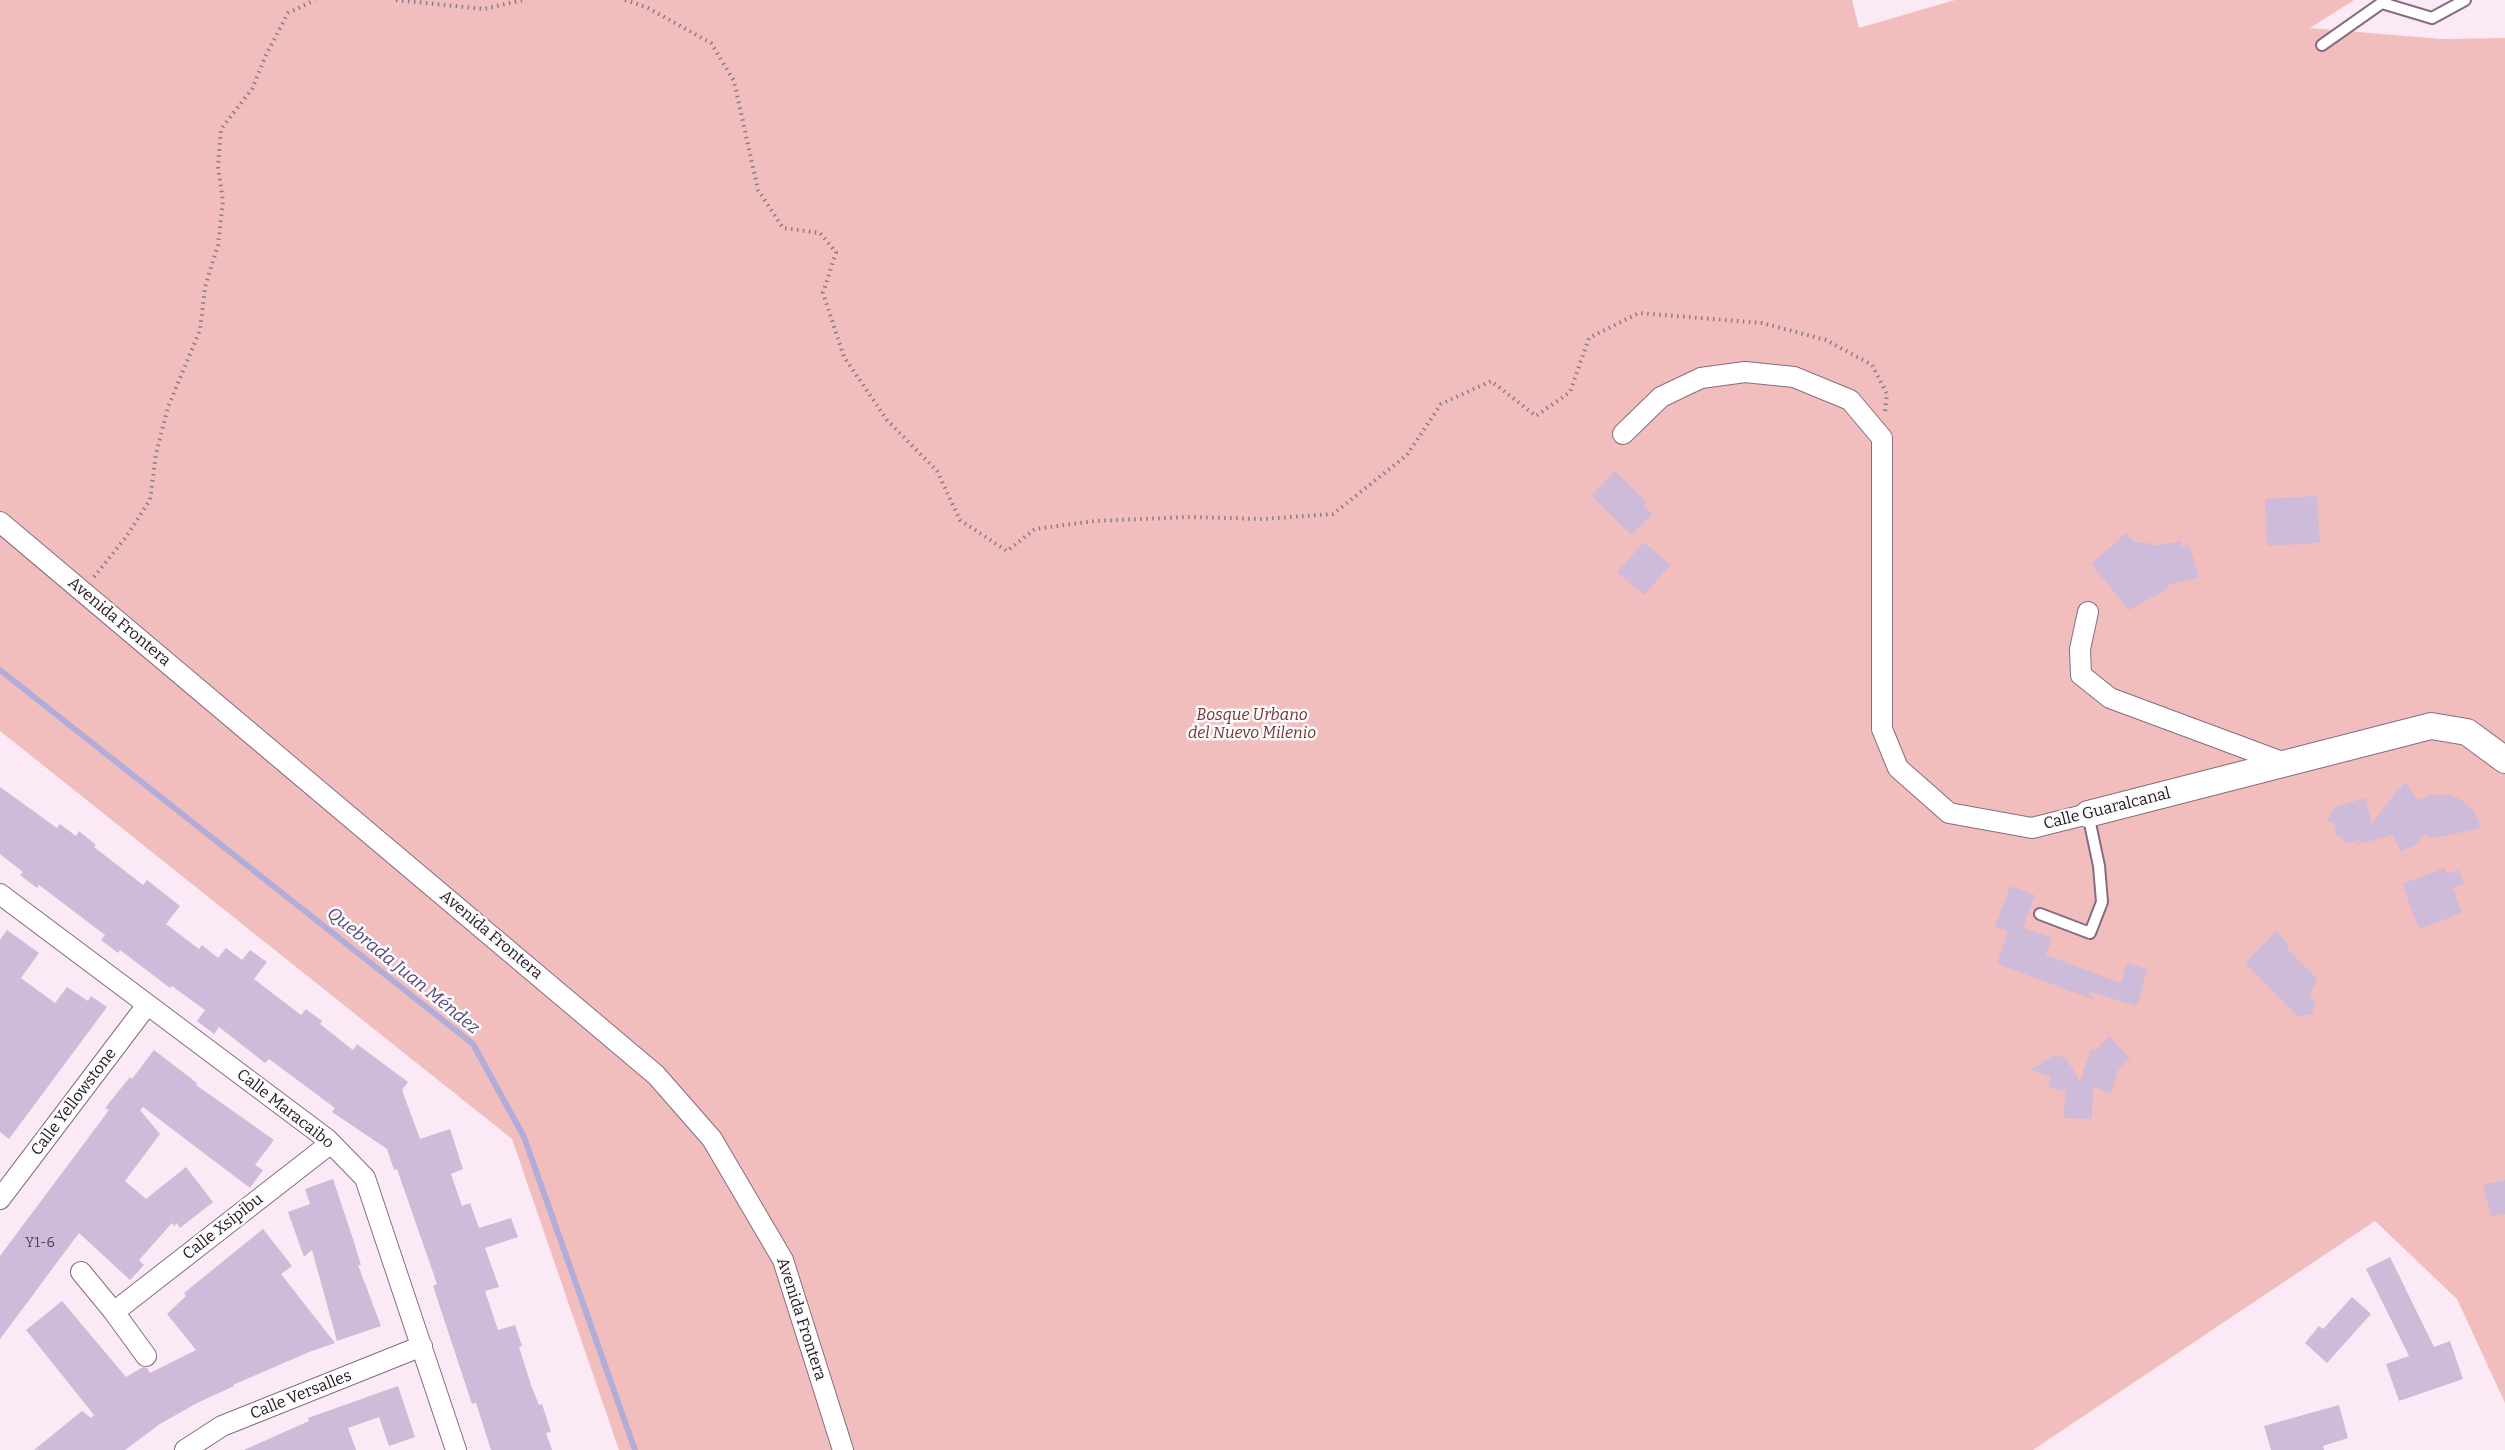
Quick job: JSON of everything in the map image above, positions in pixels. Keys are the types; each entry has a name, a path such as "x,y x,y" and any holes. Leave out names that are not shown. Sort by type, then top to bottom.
{"street":[{"path":"1623,434 1661,397 1701,378 1745,372 1794,377 1850,400 1882,438"},
{"name":"Calle Guaralcanal","path":"1882,438 1882,729 1898,768 1949,813 2031,828 2431,726 2467,732 2505,760"},
{"name":"Avenida Frontera","path":"0,522 656,1075 712,1139 783,1260 843,1450"},
{"path":"2088,612 2080,649 2081,675 2110,698 2285,763"},
{"name":"Calle Maracaibo","path":"0,894 331,1143 365,1178 456,1450"},
{"name":"Calle Yellowstone","path":"0,1199 147,1005"},
{"name":"Calle Xsipibu","path":"114,1312 331,1143"},
{"path":"81,1272 146,1356"},
{"name":"Calle Versalles","path":"185,1450 222,1426 422,1347"}],"lane":[{"path":"2322,45 2384,1 2432,18 2465,0"},
{"path":"2040,914 2090,933 2102,902 2099,866 2088,814"}],"path":[{"path":"83,593 126,537 150,500 156,454 168,407 200,330 205,288 218,245 224,201 218,167 221,129 252,89 266,55 288,14 315,0"},
{"path":"396,0 484,9 523,0"},
{"path":"625,0 648,8 711,43 734,81 758,190 783,228 820,233 836,252 823,293 844,357 887,420 937,471 960,520 1006,550 1035,529 1095,521 1190,517 1263,519 1333,514 1407,455 1442,404 1491,381 1536,416 1570,392 1589,338 1640,313 1762,323 1826,340 1872,365 1887,394 1882,438"}],"green space":[{"name":"Bosque Urbano del Nuevo Milenio","path":"0,0 1852,0 1859,28 1955,0 2354,0 2310,28 2442,39 2505,38 2505,1403 2457,1299 2375,1221 2033,1450 619,1450 512,1139 0,731"}],"building":[{"path":"1615,471 1647,502 1643,506 1652,514 1632,535 1591,496"},
{"path":"2317,496 2320,543 2267,546 2265,499"},
{"path":"2126,533 2134,542 2155,546 2181,541 2182,547 2189,544 2199,577 2168,585 2167,589 2129,610 2091,564"},
{"path":"1644,542 1670,565 1644,595 1617,572"},
{"path":"2406,782 2417,800 2432,795 2450,795 2463,801 2475,812 2479,829 2432,838 2425,834 2415,845 2401,851 2392,835 2356,845 2360,840 2347,843 2336,834 2334,824 2327,821 2335,807 2365,798 2372,824"},
{"path":"0,787 57,828 60,824 76,836 79,831 96,845 94,847 143,885 147,880 180,906 166,924 199,949 202,945 218,958 226,948 242,960 250,950 267,962 254,979 301,1015 306,1009 322,1021 320,1024 353,1050 357,1044 408,1082 402,1090 420,1139 450,1129 463,1169 451,1174 462,1206 470,1203 479,1228 511,1218 518,1237 485,1248 499,1287 485,1291 498,1330 515,1325 522,1346 519,1347 531,1385 539,1405 542,1404 551,1432 546,1433 552,1450 491,1450 476,1403 472,1404 433,1286 437,1284 397,1169 394,1170 387,1149 332,1112 335,1108 269,1059 265,1063 219,1027 214,1034 197,1021 205,1010 172,986 170,988 120,950 118,953 101,940 105,935 39,885 37,888 20,875 23,872 0,854"},
{"path":"2445,868 2447,874 2459,870 2464,884 2453,888 2462,913 2419,929 2402,884"},
{"path":"2010,886 2035,895 2023,928 2052,938 2046,955 2121,983 2127,963 2147,969 2137,1006 2087,991 2095,1000 1997,964 2008,931 1995,927"},
{"path":"7,930 39,953 21,978 55,1003 67,987 88,1001 91,996 107,1007 9,1139 0,1132 0,940"},
{"path":"2276,931 2288,944 2288,950 2317,979 2310,995 2315,1001 2312,1014 2298,1017 2245,963"},
{"path":"2109,1036 2130,1058 2118,1071 2111,1093 2093,1087 2092,1119 2064,1118 2065,1091 2049,1087 2050,1076 2030,1070 2054,1055 2066,1058 2080,1081 2091,1049 2095,1050"},
{"path":"154,1050 197,1083 196,1085 274,1140 255,1165 263,1170 250,1188 143,1107 140,1110 160,1134 125,1181 146,1199 186,1167 213,1202 180,1228 177,1223 174,1226 172,1223 139,1260 144,1265 130,1280 79,1233 0,1339 0,1256 109,1110 105,1108 130,1077 132,1079"},
{"path":"333,1179 361,1265 358,1265 381,1326 337,1341 312,1250 304,1257 288,1212 310,1204 305,1189"},
{"path":"2505,1180 2505,1214 2491,1217 2483,1185"},
{"path":"263,1229 292,1266 281,1274 335,1343 233,1385 197,1403 160,1424 125,1450 34,1450 82,1411 91,1418 94,1415 26,1330 62,1301 126,1377 143,1367 147,1368 150,1373 196,1350 167,1314 186,1296 184,1293"},
{"path":"2390,1257 2434,1347 2450,1341 2463,1379 2399,1401 2386,1364 2409,1356 2366,1269"},
{"path":"2352,1297 2371,1314 2327,1363 2305,1343 2319,1326 2323,1329"},
{"path":"398,1386 415,1437 389,1446 379,1417 348,1428 356,1450 244,1450 309,1421 308,1418"},
{"path":"2339,1405 2348,1438 2323,1446 2324,1450 2271,1450 2264,1426"}],"waterway":[{"name":"Quebrada Juan Méndez","path":"0,670 473,1044 524,1137 635,1450"}]}
